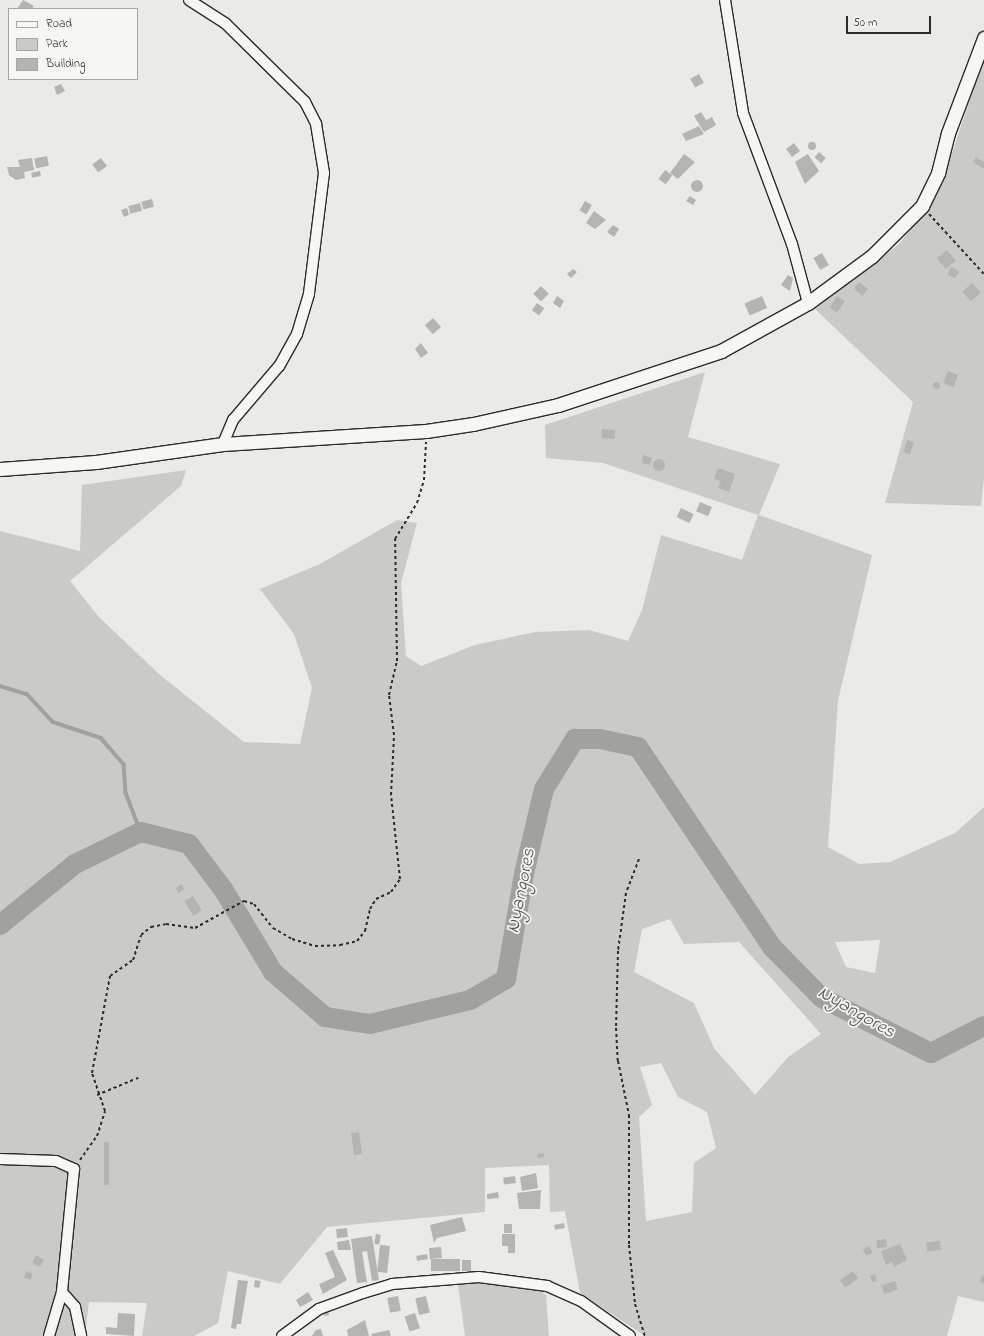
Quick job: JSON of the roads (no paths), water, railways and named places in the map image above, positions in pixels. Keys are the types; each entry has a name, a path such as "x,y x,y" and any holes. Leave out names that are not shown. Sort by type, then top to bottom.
{"street":[{"path":"189,0 225,23 305,102 316,124 324,173 310,294 297,334 279,366 233,420 223,444"},
{"path":"725,0 743,113 792,244 808,302"},
{"path":"0,469 96,462 223,444 426,431 558,405 682,366 721,351 808,302 872,256 922,206 938,173 948,133 984,38"},
{"path":"0,1159 56,1161 74,1169 62,1292 49,1336"},
{"path":"282,1336 319,1309 392,1284 479,1277 547,1286 581,1301 630,1336"},
{"path":"62,1292 75,1307 81,1336"}],"waterway":[{"path":"0,686 27,694 53,722 101,738 124,764 126,793 141,832"},
{"name":"Nyangores","path":"0,925 75,864 141,832 189,844 223,889 273,972 325,1017 370,1024 470,1000 506,979 524,874 544,789 575,739 600,739 638,747 772,947 822,998 931,1053 984,1026"}]}
